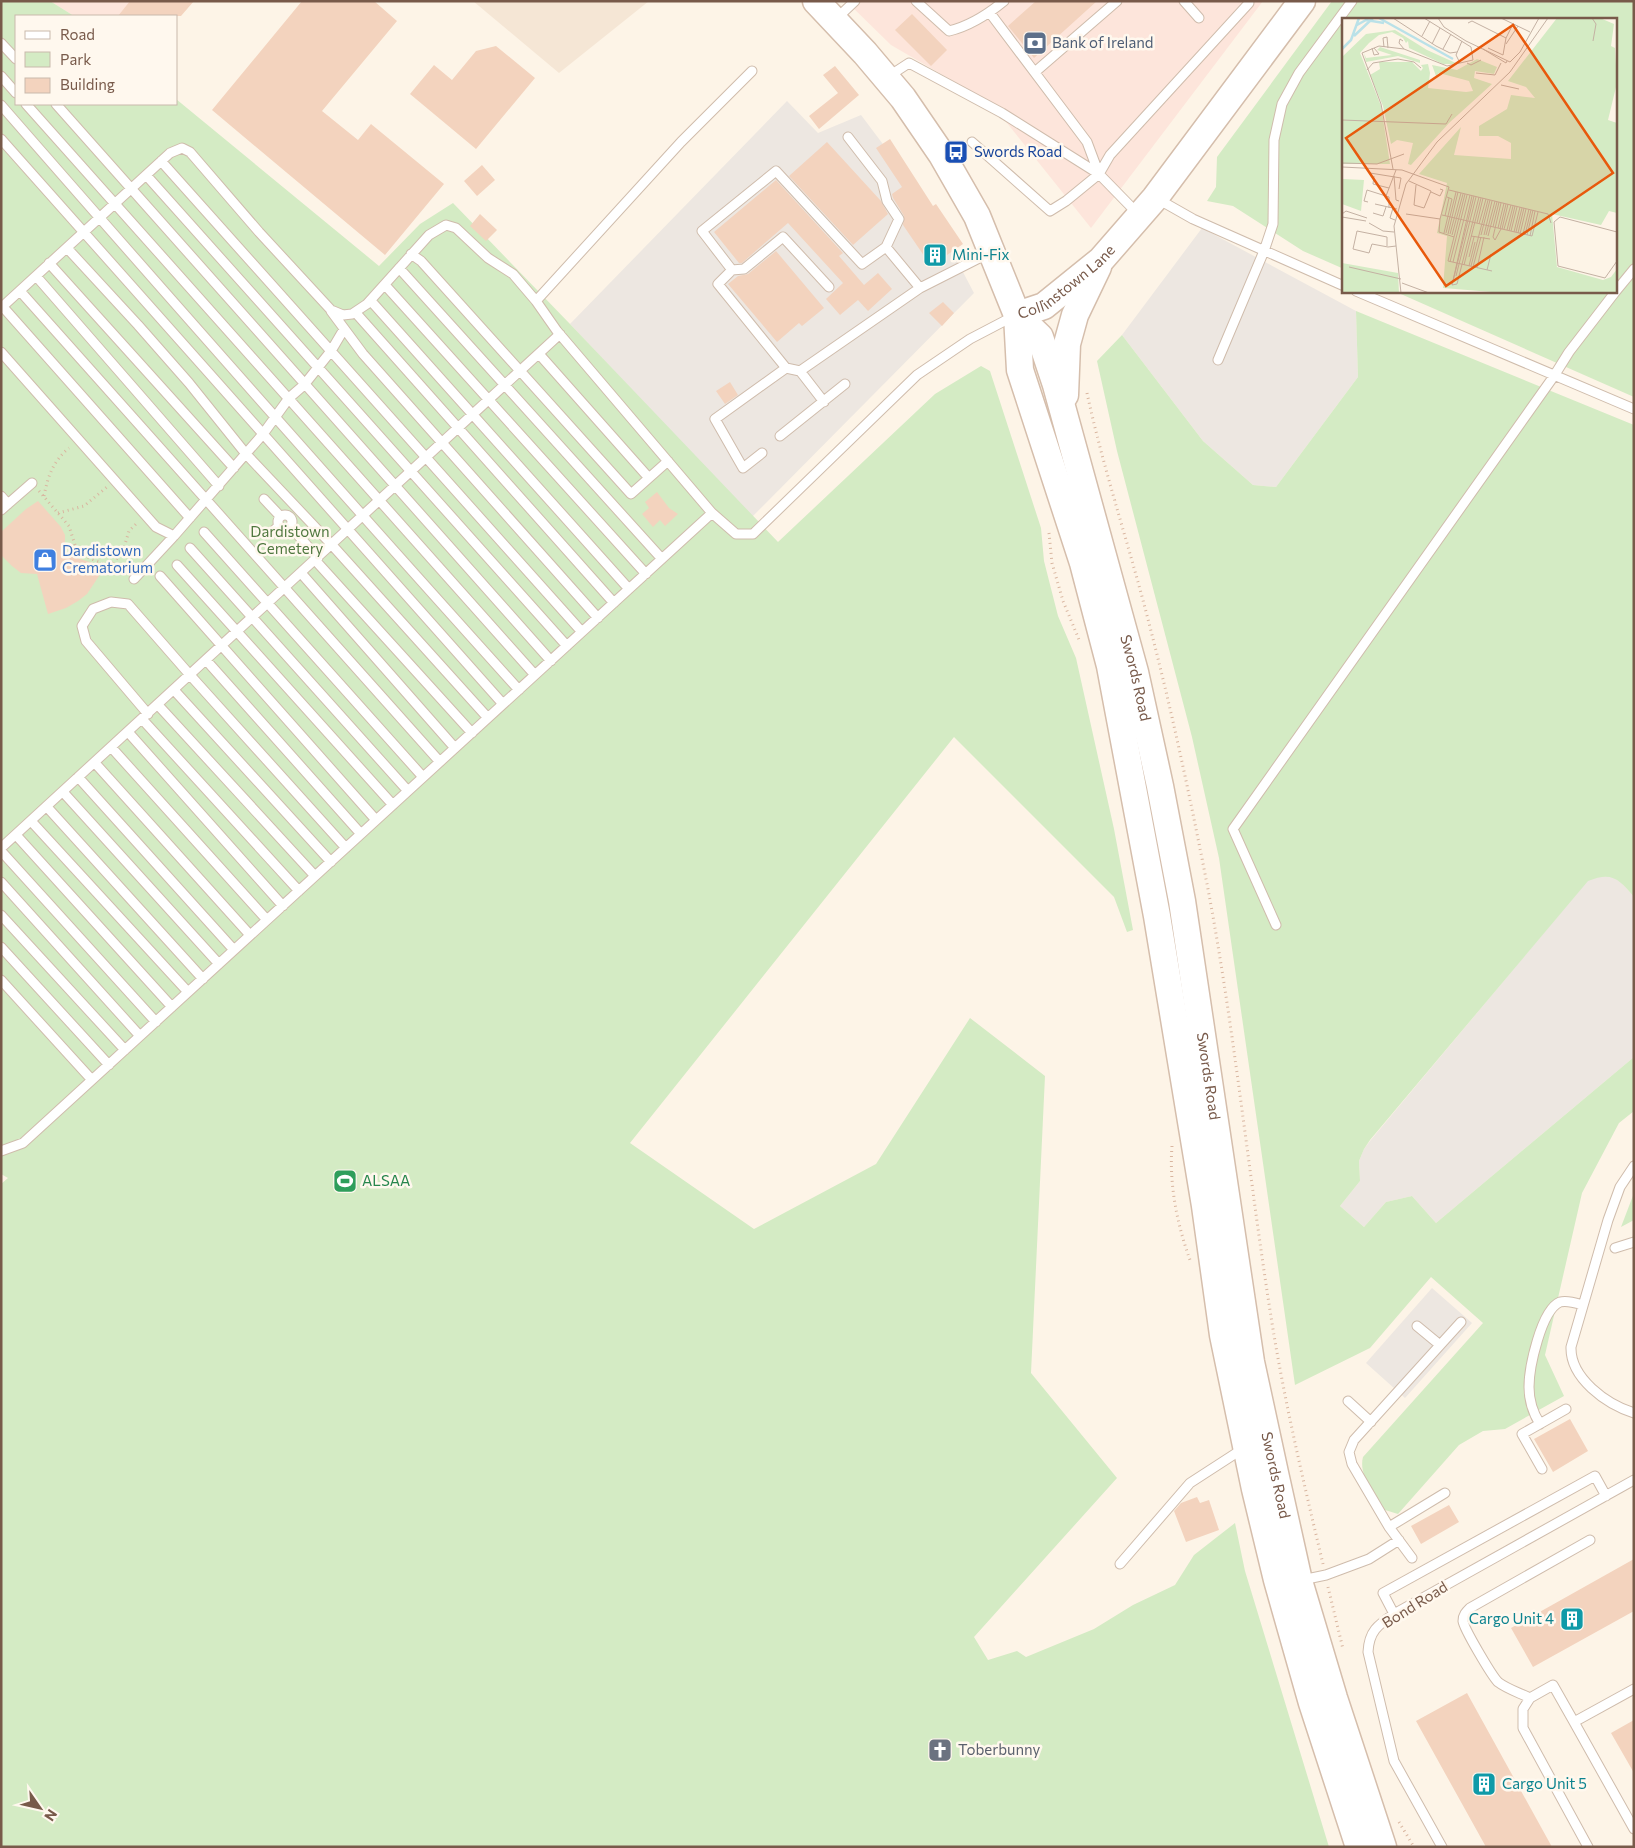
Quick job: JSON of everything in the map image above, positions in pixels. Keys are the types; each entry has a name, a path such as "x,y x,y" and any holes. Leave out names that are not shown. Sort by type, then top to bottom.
{"main road":[{"name":"Swords Road","path":"816,1 903,98 942,155 977,216 1017,315 1020,370 1083,562 1110,666 1157,916 1205,1206 1223,1335 1246,1447 1280,1589 1312,1703 1359,1847"},
{"name":"Collinstown Lane","path":"1017,315 1044,306 1101,260 1147,207 1302,1"},
{"name":"Collinstown Lane","path":"1017,315 1037,290 1147,207"},
{"path":"1064,416 1067,344 1075,315 1101,260"},
{"name":"Swords Road","path":"1017,315 1040,337 1064,416 1134,672 1160,786 1194,970 1251,1362 1300,1580 1334,1698 1383,1847"}],"lane":[{"path":"834,20 855,1"},
{"path":"916,1 949,31 963,28 990,13 1004,1"},
{"path":"1035,72 1117,1"},
{"path":"1184,1 1199,18"},
{"path":"1218,360 1264,251 1273,224 1274,140 1282,104 1298,72 1352,1"},
{"path":"972,142 1050,211 1066,201 1099,174 1110,155 1248,3"},
{"path":"990,13 1087,142 1099,174"},
{"path":"1,43 15,58"},
{"path":"886,78 909,63 1002,113 1099,174 1147,207 1193,219 1342,285"},
{"path":"536,301 681,142 752,71"},
{"path":"1,76 15,92"},
{"path":"1,105 362,516 519,690"},
{"path":"27,105 535,675"},
{"path":"57,105 304,385 551,660"},
{"path":"732,270 702,231 776,171 862,264 886,247 899,219 887,201 882,182 848,137"},
{"path":"1,139 503,704"},
{"path":"190,518 2,308 170,152 182,148 190,152 259,232 329,308 363,354 598,618"},
{"path":"161,161 582,632"},
{"path":"146,175 567,646"},
{"path":"329,308 342,315 355,312 371,301 429,235 446,225 456,228 488,258 513,274 560,334 712,513 736,534 753,534 917,375 970,339 1017,315"},
{"path":"824,402 800,371 786,368 718,284 732,270 744,269 783,237 828,287"},
{"path":"886,247 920,288"},
{"path":"67,248 138,324 189,383 246,454 332,545 488,718"},
{"path":"800,371 920,288 991,252"},
{"path":"411,254 421,261 522,370 632,494 668,461"},
{"path":"49,263 234,468"},
{"path":"400,268 662,559"},
{"path":"1618,289 1634,269"},
{"path":"36,276 219,486"},
{"path":"384,284 490,399 646,574"},
{"path":"20,291 440,762"},
{"path":"1358,292 1634,409"},
{"path":"1276,925 1233,829 1554,376 1569,352 1615,292"},
{"path":"371,301 629,589"},
{"path":"355,312 614,603"},
{"path":"134,579 219,486 263,434 289,398 304,385 331,351 344,329"},
{"path":"156,1022 1,850 560,334"},
{"path":"1,352 156,527 174,536"},
{"path":"539,354 649,478"},
{"path":"762,453 743,468 715,418 786,368"},
{"path":"780,436 845,384"},
{"path":"1,496 5,507 32,483"},
{"path":"264,499 291,520 290,526 316,559 472,733"},
{"path":"279,526 278,520 297,509"},
{"path":"1,1152 23,1143 712,513"},
{"path":"279,526 286,528 290,526"},
{"path":"271,533 279,526"},
{"path":"204,532 423,778"},
{"path":"190,548 408,791"},
{"path":"177,565 392,805"},
{"path":"301,573 455,748"},
{"path":"160,576 376,820"},
{"path":"299,891 145,716 86,642 82,626 92,609 111,602 128,604 346,848"},
{"path":"206,660 361,834"},
{"path":"174,690 331,862"},
{"path":"158,705 316,876"},
{"path":"128,732 283,906"},
{"path":"111,747 267,920"},
{"path":"95,763 250,935"},
{"path":"78,777 234,950"},
{"path":"63,792 219,964"},
{"path":"46,807 203,979"},
{"path":"31,821 188,992"},
{"path":"16,835 172,1007"},
{"path":"1,882 140,1036"},
{"path":"1,916 125,1050"},
{"path":"1,947 109,1065"},
{"path":"1,980 92,1080"},
{"path":"1634,1166 1620,1187 1608,1220 1583,1305 1571,1357 1581,1377 1592,1389 1627,1411 1634,1413"},
{"path":"1615,1248 1634,1242"},
{"path":"1540,1424 1534,1413 1529,1386 1536,1347 1545,1321 1552,1308 1562,1302 1573,1302 1583,1305"},
{"path":"1412,1558 1389,1527 1350,1458 1349,1452 1354,1440 1461,1322"},
{"path":"1417,1326 1440,1345"},
{"path":"1348,1401 1371,1422"},
{"path":"1542,1470 1522,1434 1566,1409"},
{"path":"1120,1564 1190,1483 1246,1447"},
{"path":"1394,1614 1383,1593 1595,1476 1606,1496"},
{"name":"Bond Road","path":"1442,1847 1394,1761 1368,1652 1371,1634 1394,1614 1634,1480"},
{"path":"1389,1527 1444,1493"},
{"path":"1300,1580 1326,1576 1369,1559 1399,1540"},
{"path":"1530,1698 1498,1681 1474,1646 1463,1624 1465,1613 1470,1608 1590,1540"},
{"path":"1588,1847 1523,1728 1523,1709 1530,1698 1553,1685 1634,1829"},
{"path":"1574,1722 1634,1689"}],"path":[{"path":"44,497 53,466 61,454 79,439"},
{"path":"1098,439 1152,632 1196,830 1222,972 1272,1325 1292,1429 1345,1654"},
{"path":"58,513 84,506 114,480"},
{"path":"32,483 69,526 80,554 122,571 134,579"},
{"path":"110,567 123,551 129,531 146,515"},
{"path":"1398,1820 1414,1847"}],"shaded area":[{"path":"50,1 133,1 123,15 72,15"},
{"path":"473,1 649,1 559,73"},
{"path":"846,1 1263,1 1091,228 991,103 891,45"},
{"path":"787,101 818,133 861,115 925,200 974,293 752,517 570,324"},
{"path":"1202,228 1356,311 1358,377 1276,487 1253,485 1203,441 1122,335"},
{"path":"1607,876 1616,878 1634,897 1634,1057 1436,1223 1412,1196 1386,1202 1364,1227 1340,1206 1360,1181 1359,1161 1364,1149 1588,880"},
{"path":"1432,1288 1472,1323 1405,1398 1366,1363"}],"green space":[{"name":"ALSAA","path":"1,1 50,1 72,15 15,15 15,105 178,105 178,101 379,266 420,224 453,203 778,542 935,394 981,366 990,371 1041,528 1044,561 1058,616 1076,658 1114,829 1133,930 1127,932 1114,897 954,737 630,1143 754,1229 876,1164 970,1018 1045,1076 1031,1373 1117,1478 974,1637 988,1660 1017,1651 1026,1657 1094,1629 1133,1605 1175,1585 1194,1555 1235,1523 1245,1571 1329,1847 1,1847 1,1184 8,1178 1,1174"},
{"path":"1332,1 1634,1 1634,397 1396,292 1618,292 1618,18 1342,18 1342,268 1303,251 1233,206 1207,201 1216,187 1217,157"},
{"path":"1356,311 1634,425 1634,897 1619,881 1609,877 1588,881 1370,1140 1359,1161 1360,1181 1340,1206 1364,1227 1386,1202 1412,1196 1436,1223 1634,1057 1634,1111 1619,1123 1582,1193 1545,1355 1564,1396 1505,1429 1483,1431 1459,1445 1398,1514 1385,1510 1373,1492 1363,1471 1363,1457 1483,1323 1431,1277 1370,1348 1295,1385 1219,858 1192,737 1117,451 1097,361 1122,335 1203,441 1253,485 1276,487 1358,377"},
{"path":"1634,1193 1634,1220 1621,1227"}],"building":[{"path":"130,1 194,1 181,16 119,15"},
{"path":"302,1 374,1 397,21 322,111 358,140 371,124 444,184 385,255 212,110"},
{"name":"Bank of Ireland","path":"1036,1 1097,1 1034,58 1008,26"},
{"path":"912,14 947,50 931,66 895,30"},
{"path":"496,46 535,78 476,149 410,94 434,65 452,80 476,51"},
{"path":"835,66 859,95 819,129 809,116 838,93 823,75"},
{"path":"890,139 933,206 936,204 963,244 931,266 903,225 904,216 892,194 902,187 876,148"},
{"path":"827,142 881,201 888,214 853,245 789,176"},
{"path":"482,165 495,180 477,196 464,181"},
{"path":"776,180 843,253 839,256 864,285 878,273 892,289 868,311 858,300 840,315 826,299 843,283 788,223 742,263 739,263 714,232"},
{"path":"480,214 497,230 486,241 470,226"},
{"path":"776,251 824,308 802,326 799,323 777,342 728,284 738,276 748,274"},
{"path":"943,302 954,313 942,326 929,313"},
{"path":"730,382 738,395 725,404 716,391"},
{"path":"657,492 669,508 678,514 665,526 660,520 653,527 642,514 649,508 645,502"},
{"name":"Dardistown Crematorium","path":"38,501 61,527 65,535 65,554 102,566 99,576 87,594 66,608 48,614 37,574 21,573 1,555 1,532 26,509"},
{"path":"1570,1419 1588,1451 1553,1472 1534,1439"},
{"path":"1197,1497 1200,1503 1209,1500 1219,1530 1186,1542 1174,1511 1181,1503"},
{"path":"1449,1505 1459,1522 1421,1544 1411,1526"},
{"name":"Cargo Unit 4","path":"1634,1559 1634,1611 1533,1667 1511,1628"},
{"name":"Cargo Unit 5","path":"1467,1693 1552,1847 1486,1847 1416,1721"},
{"path":"1634,1720 1634,1773 1611,1733"}],"place":[{"name":"Bank of Ireland","path":"1035,43"},
{"name":"Swords Road","path":"956,152"},
{"name":"Mini-Fix","path":"935,255"},
{"name":"Dardistown Crematorium","path":"45,560"},
{"name":"ALSAA","path":"345,1181"},
{"name":"Cargo Unit 4","path":"1572,1619"},
{"name":"Toberbunny","path":"940,1750"},
{"name":"Cargo Unit 5","path":"1484,1784"}],"park label":[{"name":"Dardistown Cemetery","path":"290,540"}]}
